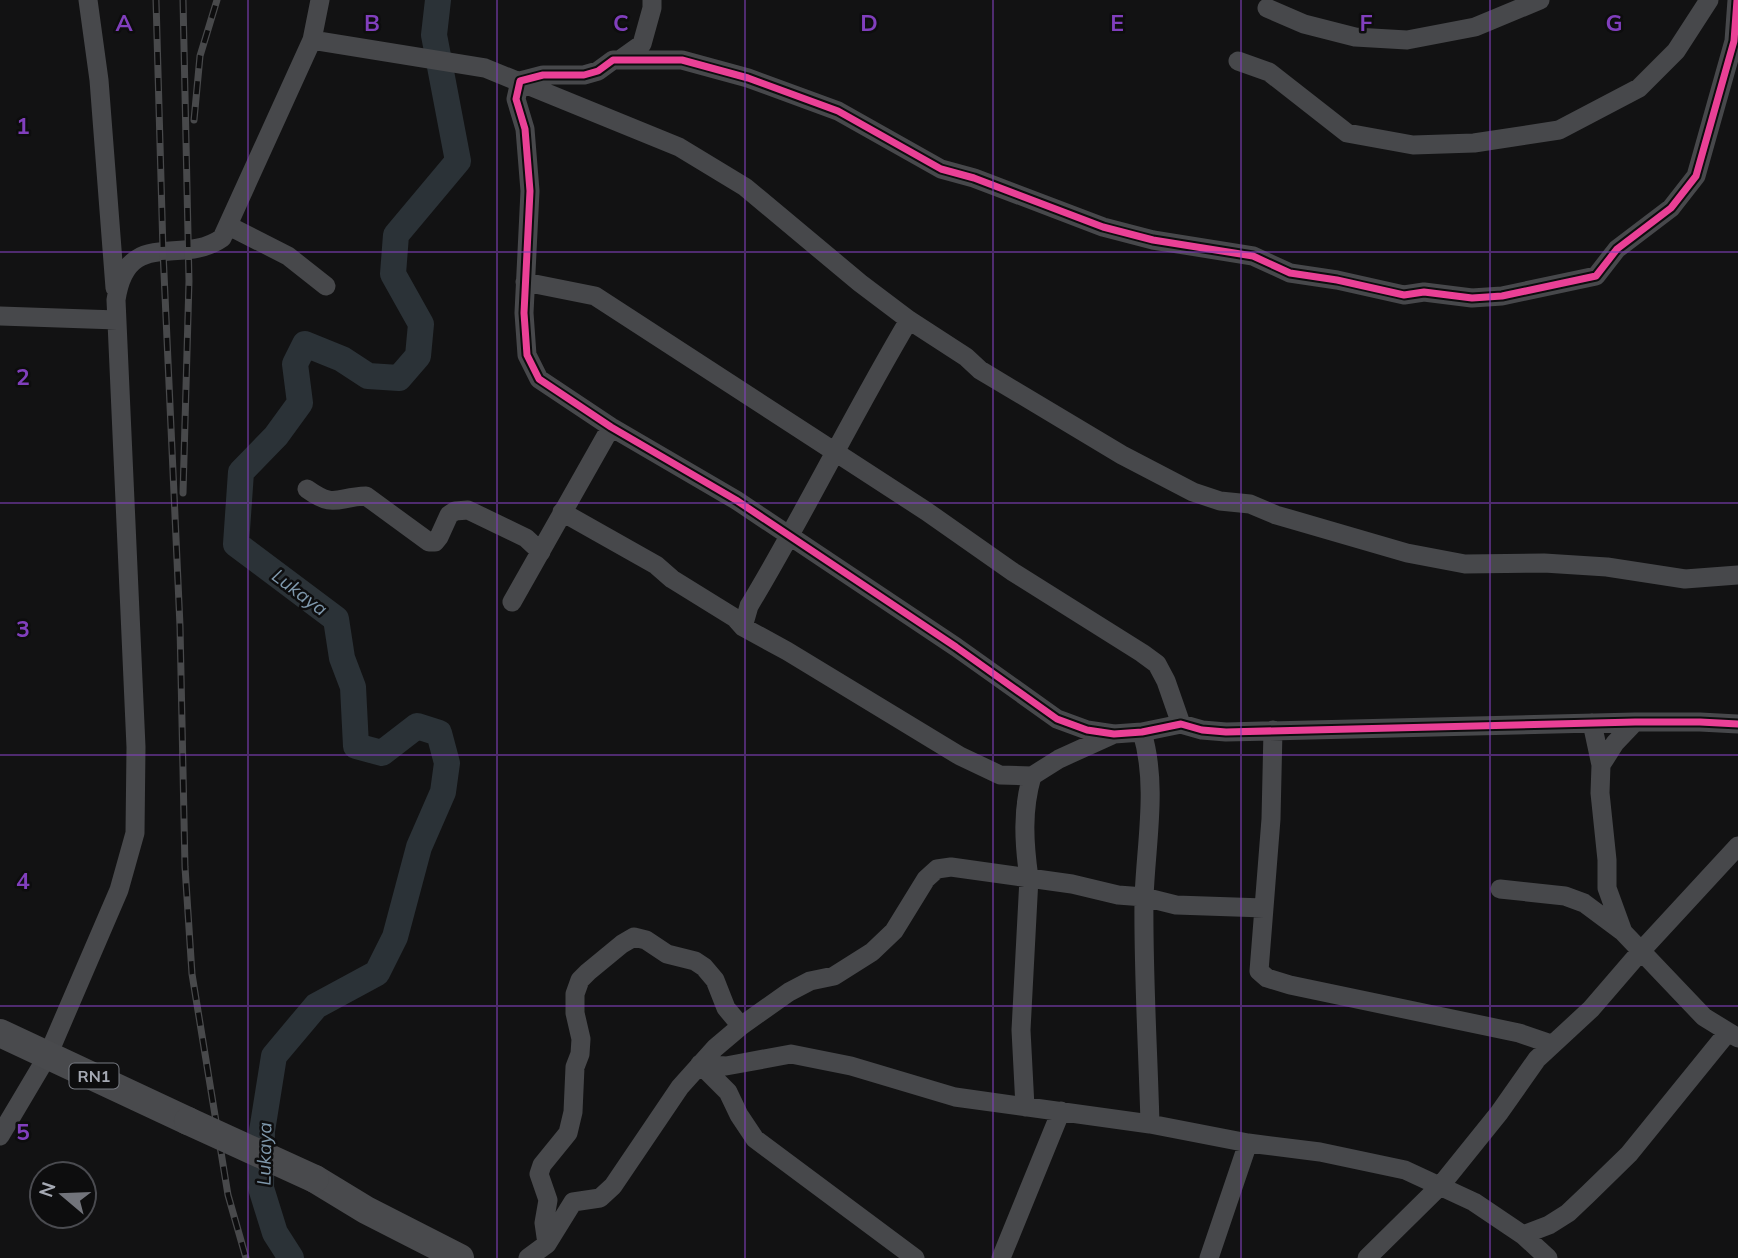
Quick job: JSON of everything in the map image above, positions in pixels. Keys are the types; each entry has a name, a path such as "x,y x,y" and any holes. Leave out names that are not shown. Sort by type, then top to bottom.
{"highway":[{"name":"RN1","path":"0,1033 315,1179 366,1210 460,1258"}],"street":[{"path":"0,1136 48,1055 118,890 135,834 136,747 116,300 99,80 88,0"},
{"path":"116,300 119,280 135,260 163,251 213,245 222,239 312,40 320,0"},
{"path":"621,59 642,44 652,0"},
{"path":"1267,8 1304,24 1355,37 1407,40 1475,27 1540,0"},
{"path":"1238,61 1269,72 1347,133 1413,145 1474,143 1559,130 1639,89 1676,51 1709,0"},
{"path":"520,81 543,75 584,75 598,72 613,60 682,60 795,94 838,111 941,169 974,178 1103,227 1153,240 1252,256 1290,273 1404,295 1424,292 1472,298 1502,296 1596,276 1617,249 1671,208 1696,176 1734,41 1737,0"},
{"path":"312,40 485,68 679,148 744,187 909,320 966,357 980,370 1122,455 1193,492 1220,501 1250,504 1276,515 1407,553 1465,564 1544,563 1630,570 1685,579 1738,575"},
{"path":"520,81 516,99 525,129 530,191 524,313 527,355 539,379 611,427 701,478 945,639 1057,719 1087,730 1114,733 1142,732 1181,724 1202,730 1226,732 1635,722 1738,724"},
{"path":"229,226 288,256 326,286"},
{"path":"524,282 595,296 1157,664 1181,724"},
{"path":"0,316 117,320"},
{"path":"743,627 749,606 835,454 867,390 909,320"},
{"path":"512,602 611,427"},
{"path":"307,489 322,500 340,502 366,496 429,542 435,542 439,537 449,515 455,511 468,510 526,538 541,552"},
{"path":"562,512 656,565 672,579 735,618 743,627 961,756 1000,775 1032,776 1059,759 1114,733"},
{"path":"1601,765 1615,743 1635,722"},
{"path":"1592,723 1601,765 1600,793 1607,888 1623,932"},
{"path":"1273,730 1271,820 1259,971 1266,978 1519,1033 1551,1044"},
{"path":"1142,732 1148,751 1151,782 1144,897 1144,981 1150,1124"},
{"path":"1025,1107 1021,1030 1029,878 1025,846 1025,799 1032,776"},
{"path":"1367,1258 1441,1185 1500,1113 1537,1059 1591,1009 1738,846"},
{"path":"528,1258 547,1244 573,1202 600,1198 613,1186 680,1087 700,1064 741,1026 789,992 810,981 834,976 872,952 894,931 926,879 936,869 951,867 1072,884 1176,905 1264,908"},
{"path":"1500,888 1565,896 1584,903 1623,932 1704,1017 1733,1035 1629,1154 1588,1194 1568,1213 1549,1225 1523,1235"},
{"path":"547,1244 544,1223 548,1200 539,1174 542,1165 568,1133 573,1112 575,1067 580,1054 581,1039 575,1013 575,994 580,981 622,944 634,937 646,940 667,954 695,961 705,967 715,981 726,1008 741,1026"},
{"path":"700,1064 726,1066 790,1054 851,1066 955,1097 1150,1124 1394,1167 1441,1185 1474,1202 1523,1235 1548,1258"},
{"path":"700,1064 728,1092 755,1139 915,1258"},
{"path":"1001,1258 1061,1111"},
{"path":"1209,1258 1248,1143"}],"waterway":[{"name":"Lukaya","path":"291,1258 275,1233 261,1188 262,1131 274,1056 316,1006 377,973 395,937 419,847 443,792 447,763 439,733 417,726 382,753 356,746 353,687 342,658 336,619 236,544 241,472 276,436 300,403 295,364 305,344 342,359 368,376 399,378 418,356 421,324 393,274 396,235 458,161 434,35 438,0"}],"railway":[{"path":"156,0 163,251 180,626 185,867 192,974 228,1195 246,1258"},
{"path":"183,0 189,281 183,493"},
{"path":"194,120 200,56 217,0"}],"cycle path":[{"path":"1737,0 1734,41 1696,176 1671,208 1617,249 1596,276 1502,296 1472,298 1424,292 1404,295 1290,273 1253,256 1153,240 1103,227 974,178 941,169 838,111 748,78 682,60 613,60 598,71 584,75 543,75 520,81 516,99 525,129 530,191 524,313 527,355 539,379 611,427 736,500 956,647 1057,719 1087,730 1114,734 1142,732 1181,724 1202,730 1226,732 1635,722 1738,724"}]}
